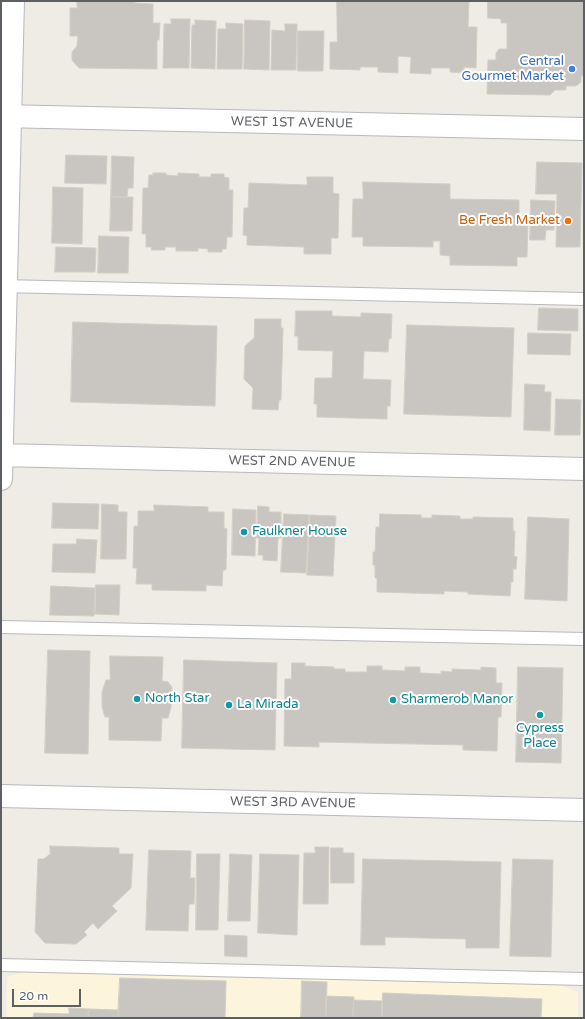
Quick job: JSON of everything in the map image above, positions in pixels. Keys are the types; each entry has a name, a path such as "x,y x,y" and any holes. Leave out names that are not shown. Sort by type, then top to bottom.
{"street":[{"path":"1,479 6,116 13,1"},
{"name":"WEST 1ST AVENUE","path":"6,116 584,129"},
{"name":"WEST 2ND AVENUE","path":"1,455 584,469"},
{"name":"WEST 3RD AVENUE","path":"1,796 584,810"}],"lane":[{"path":"4,286 584,299"},
{"path":"1,627 584,639"},
{"path":"1,965 584,979"}],"shaded area":[{"path":"21,965 560,985 578,992 578,1018 6,1018 7,977 20,973"}],"building":[{"path":"77,1 135,1 135,3 153,4 153,23 160,23 159,40 157,40 157,69 79,68 72,60 72,52 77,46 78,36 70,36 70,8 77,8"},
{"path":"337,1 469,1 468,27 477,27 476,68 464,67 464,73 450,72 450,68 431,68 431,74 410,73 411,57 398,56 398,73 378,72 378,67 360,67 360,70 330,69 330,42 337,42"},
{"path":"488,1 584,1 584,74 581,77 581,82 576,86 566,86 566,90 555,90 550,95 487,94 488,60 496,60 496,53 499,49 507,49 507,23 501,23 501,19 488,18"},
{"path":"171,19 190,19 189,68 163,68 164,24 171,24"},
{"path":"195,20 216,21 215,69 191,68 192,25 195,25"},
{"path":"245,20 270,21 269,70 244,69"},
{"path":"226,23 243,24 242,69 217,69 218,29 226,29"},
{"path":"285,24 297,24 296,70 271,70 272,30 285,31"},
{"path":"298,31 324,31 323,71 298,71"},
{"path":"66,155 107,156 106,184 65,183"},
{"path":"112,156 134,157 133,188 128,188 127,197 111,197"},
{"name":"Be Fresh Market","path":"537,162 582,163 580,247 556,247 557,194 536,194"},
{"path":"153,173 166,173 166,175 178,176 178,173 199,174 199,177 211,177 211,174 224,174 224,177 229,178 229,190 233,190 232,237 227,237 226,249 222,249 222,252 208,252 208,249 198,248 198,251 176,251 176,247 165,247 165,250 151,250 152,247 146,247 146,234 142,234 143,188 148,188 149,175 153,175"},
{"path":"307,177 333,177 333,193 339,194 338,238 331,238 331,254 304,254 304,247 247,245 247,236 243,235 244,208 248,208 249,183 307,185"},
{"path":"363,182 450,184 450,199 519,200 519,219 528,219 527,257 517,257 517,266 450,265 450,256 440,255 440,241 433,241 433,247 363,246 363,237 352,237 353,199 363,199"},
{"path":"53,187 83,188 82,244 52,243"},
{"path":"111,197 133,197 132,231 110,231"},
{"path":"531,200 555,201 554,230 546,230 545,240 530,240"},
{"path":"99,236 129,237 128,273 98,273"},
{"path":"56,247 96,248 95,272 55,272"},
{"path":"539,308 578,309 578,331 538,330"},
{"path":"296,311 332,311 332,316 361,317 361,313 392,314 391,339 389,338 388,352 364,351 363,379 391,380 390,406 387,406 387,419 317,417 317,404 314,404 315,378 332,378 333,351 298,350 298,336 295,336"},
{"path":"255,319 281,319 281,328 283,328 281,400 279,400 278,410 252,409 253,388 244,379 245,346 254,338"},
{"path":"73,322 217,326 215,406 71,402"},
{"path":"407,325 514,328 511,417 404,414"},
{"path":"528,333 571,334 570,355 528,354"},
{"path":"525,384 545,385 544,392 551,392 550,431 524,430"},
{"path":"556,399 581,400 580,435 555,435"},
{"path":"53,503 99,504 98,529 52,528"},
{"path":"102,504 118,505 118,512 127,512 126,559 101,559"},
{"path":"154,505 208,507 208,512 224,512 224,528 227,529 226,570 223,570 222,586 206,585 206,591 152,590 152,584 136,584 137,568 133,568 134,526 138,526 138,511 154,511"},
{"path":"258,506 269,507 269,512 281,512 281,538 278,538 277,561 263,560 263,555 258,555"},
{"name":"Faulkner House","path":"233,509 256,510 255,556 232,555"},
{"path":"284,514 309,515 306,573 281,572"},
{"path":"380,514 421,515 421,518 432,518 432,515 460,516 460,519 473,519 473,517 513,518 513,531 515,531 514,556 517,557 516,569 513,569 513,582 511,582 510,596 444,591 444,594 377,592 377,578 375,578 375,565 373,565 373,552 375,552 376,527 379,527"},
{"path":"310,515 336,516 333,576 307,575"},
{"path":"528,517 569,519 567,601 525,599"},
{"path":"77,539 97,540 95,573 52,572 53,544 76,544"},
{"path":"96,585 120,585 119,615 95,614"},
{"path":"51,586 95,588 94,616 50,615"},
{"path":"48,650 90,651 88,754 45,753"},
{"name":"North Star","path":"110,656 163,657 162,681 168,682 172,687 171,707 168,718 162,718 161,741 109,740 109,717 105,717 102,707 102,692 106,680 110,680"},
{"name":"La Mirada","path":"184,660 277,663 275,750 182,748"},
{"name":"Sharmerob Manor","path":"292,663 305,663 305,666 334,667 334,669 345,669 345,672 367,672 367,666 382,666 382,670 405,671 405,667 420,667 420,673 441,674 441,671 452,672 452,669 481,670 481,667 496,668 496,683 502,683 501,717 498,717 497,751 463,750 463,745 319,742 319,747 284,746 285,679 291,679"},
{"name":"Cypress Place","path":"518,667 563,668 561,763 516,762"},
{"path":"50,846 119,848 119,854 133,854 131,888 112,906 117,911 98,929 93,923 84,932 87,935 76,944 45,943 35,932 38,859 44,859 50,854"},
{"path":"315,847 329,847 328,904 303,904 304,853 315,853"},
{"path":"331,848 343,848 343,853 354,853 354,883 331,883"},
{"path":"149,850 191,851 190,878 195,878 194,904 189,904 188,931 146,930"},
{"path":"197,854 220,854 218,930 196,930"},
{"path":"230,854 252,855 250,921 228,921"},
{"path":"260,854 299,855 297,935 258,933"},
{"path":"363,859 501,862 499,948 466,948 466,939 385,937 385,945 361,945"},
{"path":"513,859 553,860 551,957 510,956"},
{"path":"225,935 247,936 247,957 225,956"},
{"path":"120,978 226,981 225,1018 118,1018"},
{"path":"302,981 327,982 326,1018 301,1018"},
{"path":"383,993 542,999 541,1018 382,1018"},
{"path":"326,996 354,997 353,1018 326,1018"},
{"path":"354,1000 382,1001 382,1018 353,1018"},
{"path":"69,1008 89,1009 88,1018 33,1018 34,1013 69,1014"},
{"path":"89,1009 119,1010 118,1018 88,1018"}],"place":[{"name":"Central Gourmet Market","path":"572,69"},
{"name":"Be Fresh Market","path":"568,221"},
{"name":"Faulkner House","path":"244,532"},
{"name":"North Star","path":"137,699"},
{"name":"Sharmerob Manor","path":"393,700"},
{"name":"La Mirada","path":"229,705"},
{"name":"Cypress Place","path":"540,715"}]}
